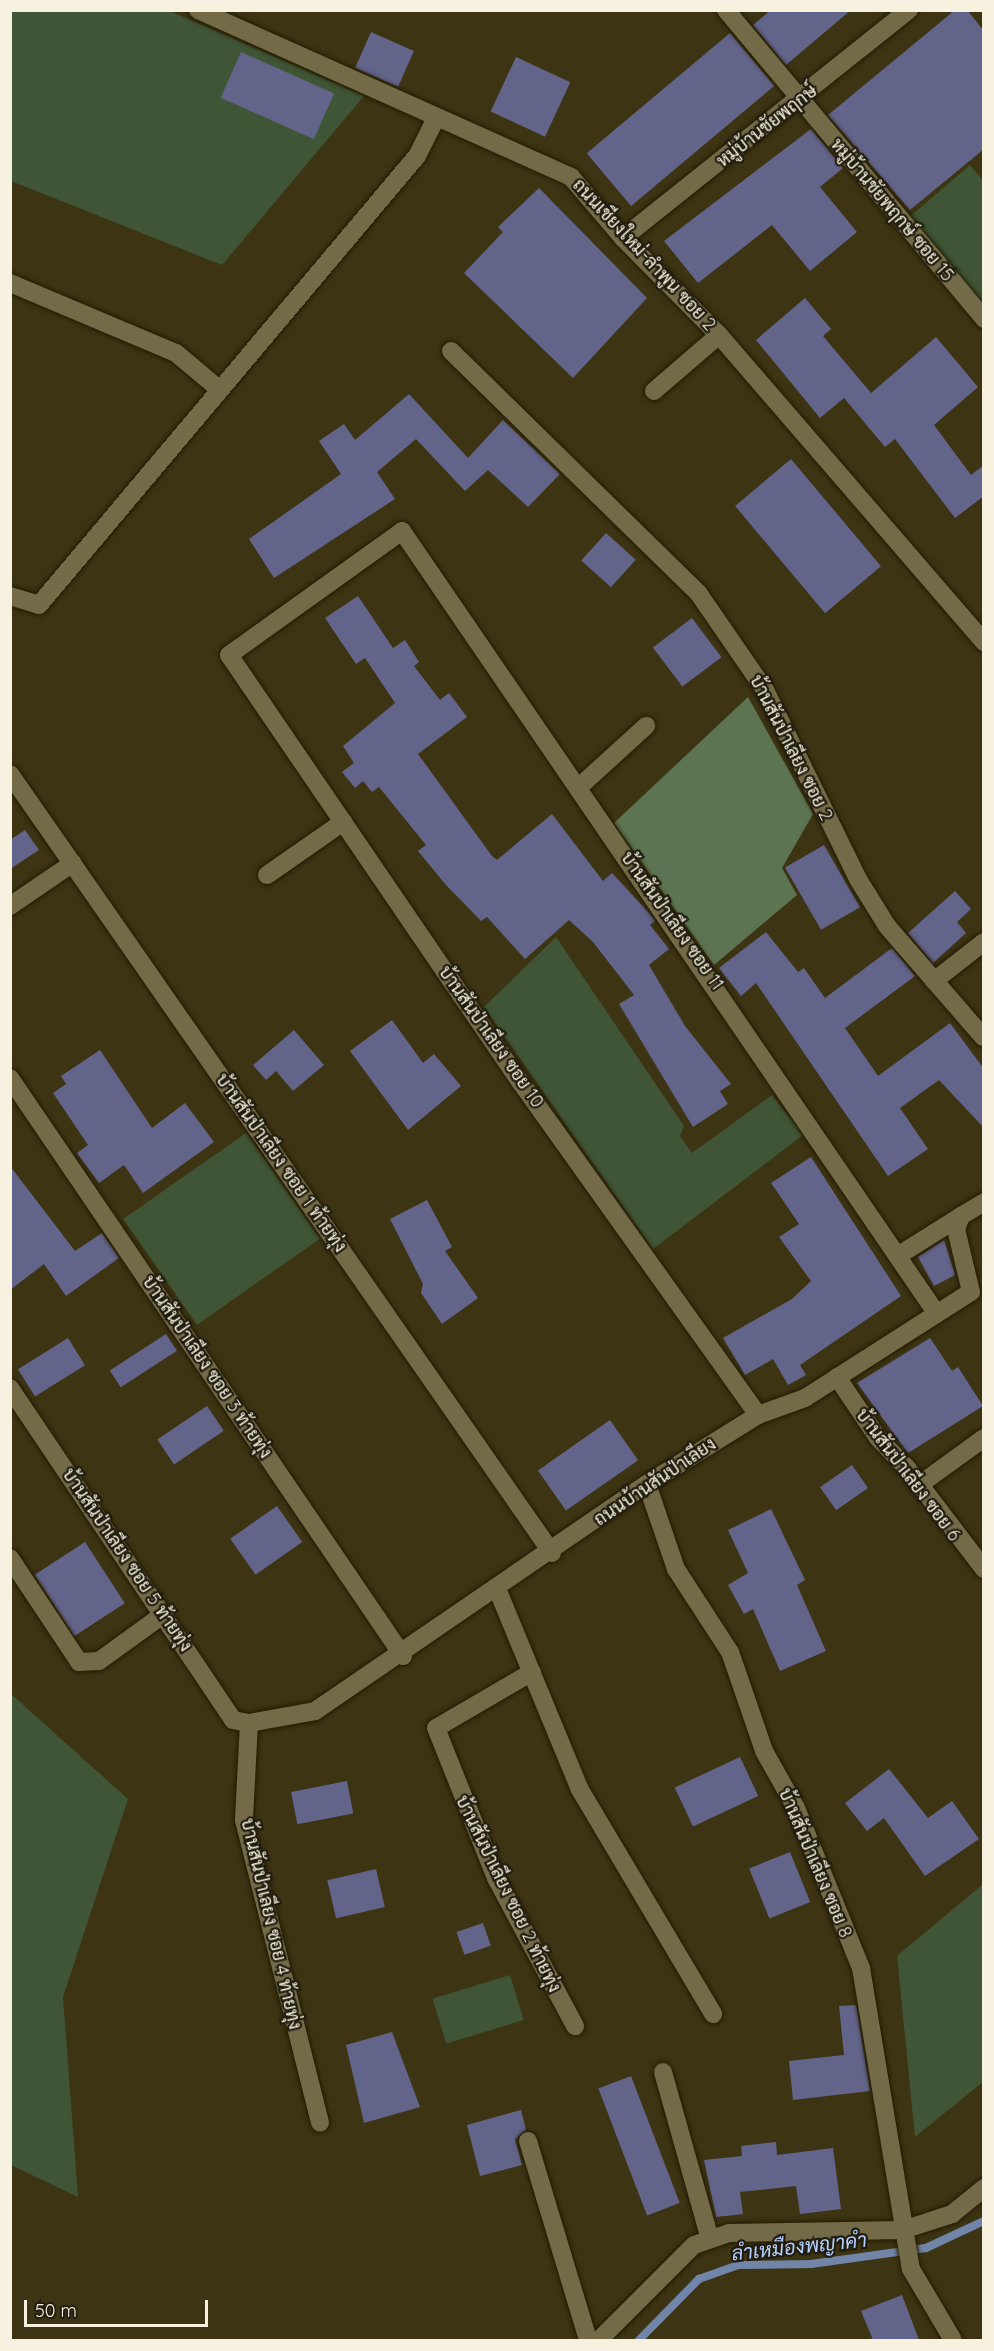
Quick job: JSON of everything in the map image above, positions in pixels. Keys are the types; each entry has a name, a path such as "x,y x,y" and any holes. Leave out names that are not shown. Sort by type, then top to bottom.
{"street":[{"name":"ถนนเชียงใหม่-ลำพูน ซอย 2","path":"198,10 571,177 623,238 719,335 984,642"},
{"name":"หมู่บ้านชัยพฤกษ์ ซอย 15","path":"726,10 984,320"},
{"name":"หมู่บ้านชัยพฤกษ์","path":"623,238 801,100 909,10"},
{"path":"10,596 39,605 417,156 436,118"},
{"path":"10,283 176,353 220,390"},
{"path":"654,391 719,335"},
{"name":"บ้านสันป่าเลียง ซอย 2","path":"451,351 699,594 765,690 858,879 887,926 983,1037"},
{"name":"บ้านสันป่าเลียง ซอย 10","path":"402,531 229,655 343,822 758,1415"},
{"name":"บ้านสันป่าเลียง ซอย 11","path":"402,531 899,1255 937,1314"},
{"path":"579,787 646,726"},
{"name":"บ้านสันป่าเลียง ซอย 1 ท้ายทุ่ง","path":"10,774 552,1553"},
{"path":"267,875 343,822"},
{"path":"10,906 73,863"},
{"path":"934,981 984,942"},
{"name":"บ้านสันป่าเลียง ซอย 3 ท้ายทุ่ง","path":"10,1078 403,1656"},
{"path":"899,1255 984,1202"},
{"name":"ถนนบ้านสันป่าเลียง","path":"249,1723 315,1711 403,1656 647,1484 758,1415 805,1398 937,1314 973,1286 956,1237 961,1216"},
{"name":"บ้านสันป่าเลียง ซอย 6","path":"837,1377 878,1438 919,1485 984,1569"},
{"name":"บ้านสันป่าเลียง ซอย 5 ท้ายทุ่ง","path":"10,1388 164,1614 233,1720 249,1723"},
{"path":"919,1485 984,1438"},
{"name":"บ้านสันป่าเลียง ซอย 8","path":"647,1484 676,1569 730,1652 764,1751 796,1808 861,1968 911,2269 953,2340"},
{"path":"10,1558 79,1662 99,1661 164,1614"},
{"path":"498,1591 579,1788 713,2014"},
{"name":"บ้านสันป่าเลียง ซอย 2 ท้ายทุ่ง","path":"532,1672 436,1728 496,1878 575,2026"},
{"name":"บ้านสันป่าเลียง ซอย 4 ท้ายทุ่ง","path":"249,1723 244,1820 320,2123"},
{"path":"663,2072 710,2239"},
{"path":"528,2141 588,2340"},
{"path":"599,2340 693,2245 729,2233 905,2238 952,2214 984,2188"}],"green space":[{"path":"10,11 170,11 364,96 222,265 11,181"},
{"path":"970,165 983,181 983,312 907,219"},
{"path":"748,697 813,814 782,868 797,895 714,965 614,823"},
{"path":"556,937 684,1126 680,1136 692,1153 772,1095 803,1135 653,1249 484,1007"},
{"path":"246,1133 320,1239 197,1325 123,1219"},
{"path":"10,1693 128,1799 63,1997 78,2197 11,2165"},
{"path":"983,1884 983,2082 915,2137 897,1956"},
{"path":"510,1975 524,2020 446,2044 433,1999"}],"building":[{"path":"771,10 851,10 786,65 753,25"},
{"path":"955,10 967,10 984,31 984,149 910,210 828,115"},
{"path":"371,32 414,51 398,87 355,68"},
{"path":"730,33 774,86 631,206 587,153"},
{"path":"241,52 334,93 314,139 221,98"},
{"path":"516,57 570,82 545,137 491,111"},
{"path":"811,129 843,168 820,187 857,232 810,271 772,225 698,283 664,241"},
{"path":"539,188 647,298 573,378 464,273 503,232 498,227"},
{"path":"805,298 831,329 823,336 871,393 936,337 978,387 934,425 971,475 984,465 984,496 955,518 895,439 885,447 844,398 820,418 756,340"},
{"path":"409,394 468,458 503,420 560,474 528,507 488,470 465,491 416,439 377,472 395,499 274,578 249,539 341,474 319,441 344,424 355,440"},
{"path":"791,459 881,566 825,613 735,506"},
{"path":"606,533 636,560 611,587 581,560"},
{"path":"358,596 393,648 405,640 419,662 414,666 440,700 449,693 467,717 418,754 492,856 497,860 552,814 603,881 612,873 650,914 655,921 650,925 669,949 649,965 685,1026 731,1084 720,1091 728,1104 693,1127 619,1004 634,995 593,942 569,920 525,959 487,917 481,921 446,885 418,851 426,845 379,787 372,792 363,781 355,788 342,772 354,763 343,746 395,703 365,658 356,664 325,618"},
{"path":"692,618 721,657 682,687 653,647"},
{"path":"25,830 39,850 10,869 10,840"},
{"path":"824,845 860,907 821,930 785,868"},
{"path":"955,891 971,909 957,922 966,933 933,963 908,933"},
{"path":"766,932 798,972 804,968 825,998 892,948 915,976 845,1028 878,1076 950,1023 984,1069 984,1128 939,1080 900,1108 928,1149 888,1176 756,983 741,996 719,968"},
{"path":"392,1020 423,1063 434,1054 461,1086 408,1130 350,1051"},
{"path":"294,1030 324,1065 293,1091 276,1071 266,1080 253,1065"},
{"path":"100,1050 152,1128 185,1103 214,1142 143,1193 124,1165 99,1183 77,1153 88,1145 53,1093 66,1084 61,1076"},
{"path":"811,1157 901,1296 800,1365 806,1375 788,1385 773,1359 745,1375 723,1338 792,1299 811,1281 779,1237 799,1224 771,1183"},
{"path":"10,1166 75,1251 102,1233 119,1258 66,1296 44,1264 10,1290"},
{"path":"427,1200 452,1247 445,1251 478,1298 442,1324 421,1293 423,1284 390,1219"},
{"path":"944,1240 955,1275 934,1286 918,1257"},
{"path":"166,1334 177,1351 121,1387 110,1370"},
{"path":"68,1338 85,1365 35,1396 18,1369"},
{"path":"930,1338 952,1371 958,1367 983,1406 908,1453 857,1383"},
{"path":"207,1406 224,1431 174,1464 157,1440"},
{"path":"610,1420 638,1460 566,1511 538,1470"},
{"path":"852,1465 868,1488 836,1510 820,1487"},
{"path":"277,1506 302,1542 256,1575 230,1539"},
{"path":"771,1509 805,1580 797,1585 826,1651 780,1671 753,1609 744,1614 728,1585 748,1573 728,1530"},
{"path":"85,1542 125,1603 74,1636 35,1575"},
{"path":"740,1757 758,1796 693,1826 675,1787"},
{"path":"889,1769 928,1818 952,1801 979,1839 925,1876 884,1818 867,1831 845,1803"},
{"path":"347,1781 353,1813 297,1824 291,1792"},
{"path":"790,1852 810,1902 769,1919 749,1868"},
{"path":"376,1869 385,1907 336,1918 327,1880"},
{"path":"483,1923 491,1946 464,1955 457,1932"},
{"path":"856,2005 870,2091 793,2100 789,2061 844,2055 839,2006"},
{"path":"392,2032 420,2107 364,2123 346,2045"},
{"path":"631,2076 680,2203 647,2216 598,2089"},
{"path":"521,2110 526,2130 515,2139 522,2165 480,2176 467,2125"},
{"path":"776,2142 777,2155 833,2148 841,2209 800,2214 796,2186 740,2192 743,2214 716,2217 704,2160 742,2156 741,2146"},
{"path":"902,2295 919,2340 873,2340 861,2311"}],"waterway":[{"name":"ลำเหมืองพญาคำ","path":"639,2340 699,2279 738,2265 811,2264 926,2248 984,2221"}]}
